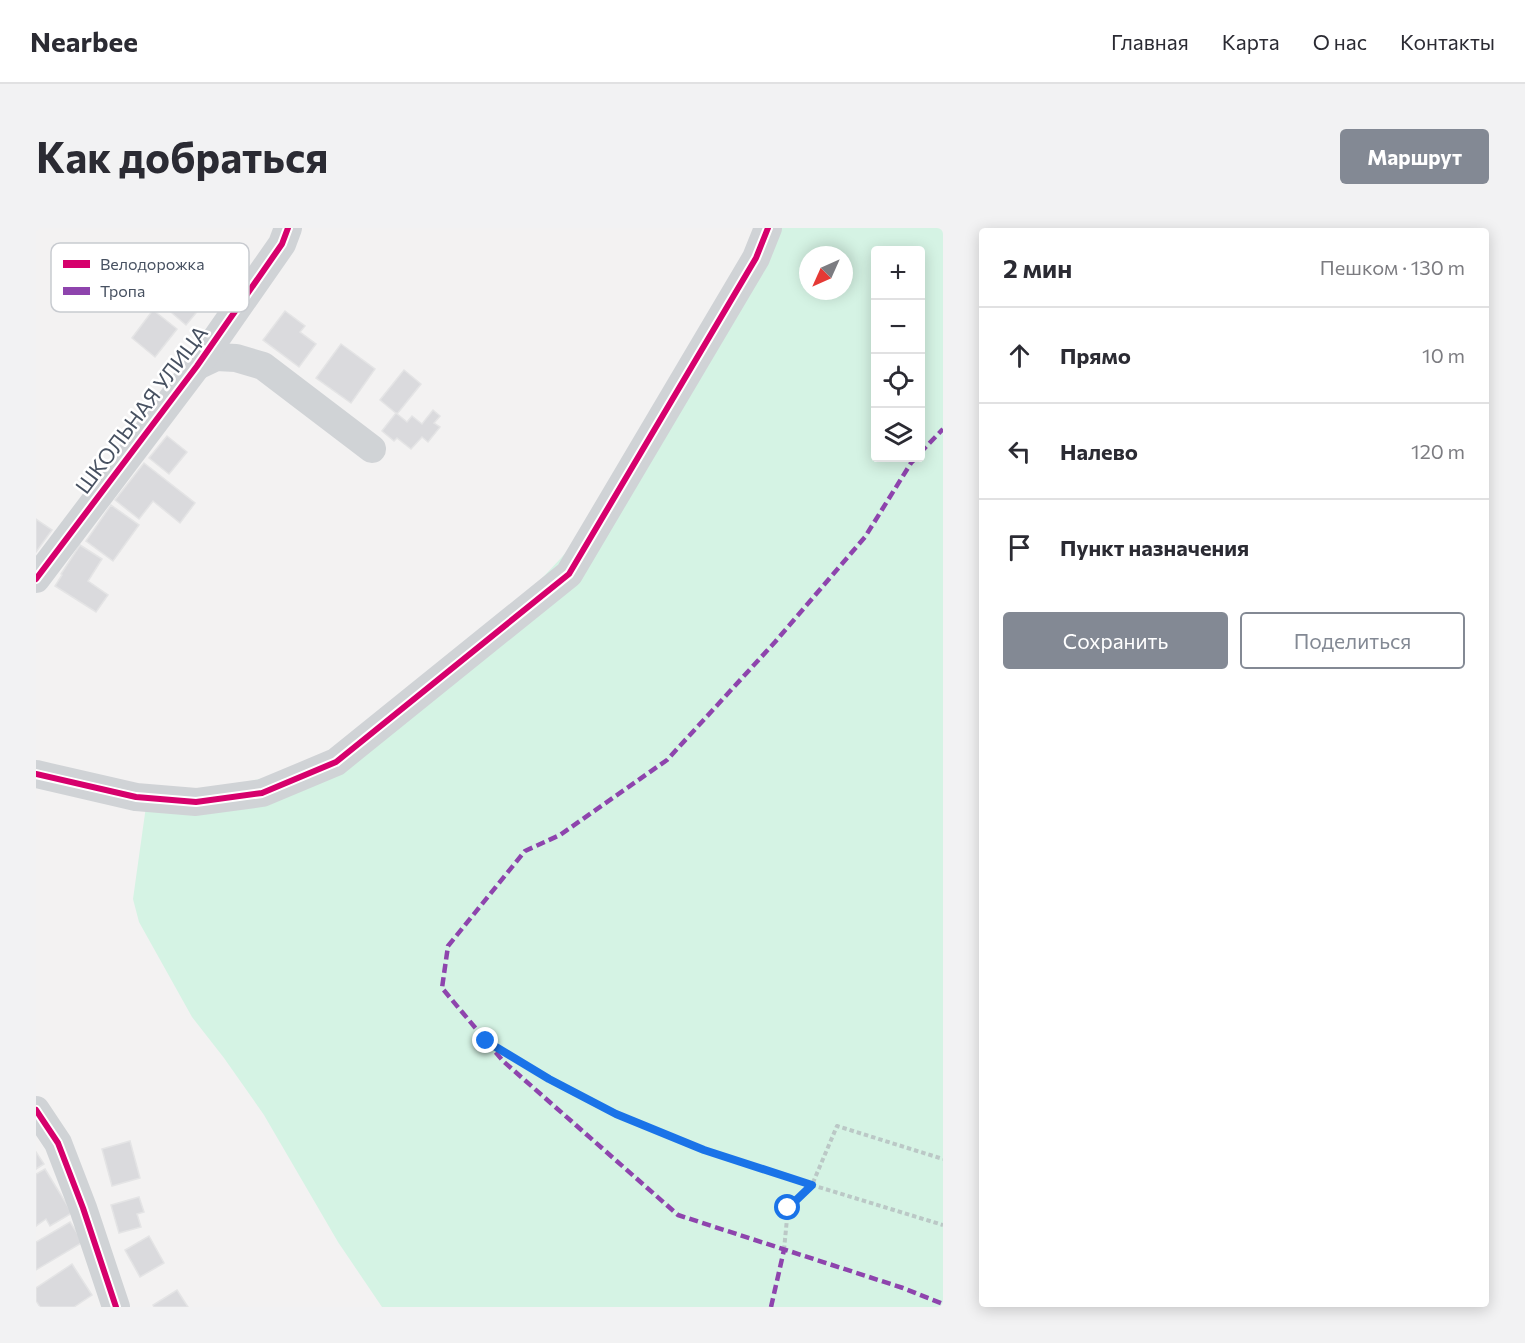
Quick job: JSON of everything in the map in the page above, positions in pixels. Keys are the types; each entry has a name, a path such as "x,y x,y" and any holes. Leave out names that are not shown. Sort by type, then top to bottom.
{"street":[{"name":"ШКОЛЬНАЯ УЛИЦА","path":"249,291 282,243 288,228"},
{"path":"36,774 136,797 196,802 262,793 336,762 569,574 756,258 768,228"},
{"name":"ШКОЛЬНАЯ УЛИЦА","path":"36,579 197,366 234,312"},
{"path":"197,366 216,357 236,358 263,366 372,449"},
{"path":"36,1110 58,1143 83,1208 116,1307"}],"path":[{"path":"486,1041 549,1079 616,1114 704,1150 943,1225"},
{"path":"784,1250 788,1208 812,1185 837,1126 943,1159"}],"green space":[{"path":"778,228 943,228 943,1307 382,1307 338,1242 264,1115 192,1017 139,922 133,899 148,792 176,798 330,763 532,589 603,513"}],"building":[{"path":"285,311 305,326 300,332 316,344 299,367 263,340"},
{"path":"152,312 156,312 177,329 155,357 132,338"},
{"path":"171,312 197,312 186,325"},
{"path":"341,344 375,369 351,403 316,378"},
{"path":"404,370 421,384 397,414 380,400"},
{"path":"433,410 440,416 434,423 440,427 428,442 422,437 411,449 397,438 394,441 382,431 396,413 407,422 412,416 422,424"},
{"path":"167,436 187,452 169,474 149,458"},
{"path":"144,463 195,503 180,523 153,501 139,519 115,500"},
{"path":"111,505 139,525 113,561 86,541"},
{"path":"36,519 52,530 36,552"},
{"path":"80,545 102,559 88,581 108,595 96,612 55,586"},
{"path":"130,1141 140,1178 112,1186 102,1149"},
{"path":"36,1152 44,1164 36,1169"},
{"path":"45,1169 72,1213 50,1226 46,1219 36,1226 36,1174"},
{"path":"139,1197 144,1212 137,1214 141,1227 119,1233 111,1205"},
{"path":"70,1222 83,1242 36,1270 36,1242"},
{"path":"149,1236 164,1263 140,1277 125,1250"},
{"path":"72,1264 92,1295 74,1307 40,1307 36,1301 36,1288"},
{"path":"177,1290 188,1307 154,1307 153,1305"}],"marked path":[{"path":"925,448 943,429"},
{"path":"912,462 865,537 775,642 667,760 560,835 525,851 448,946 442,988 503,1061 678,1215 903,1288 943,1304"},
{"path":"771,1307 784,1250"}],"cycle path":[{"path":"249,291 282,244 288,228"},
{"path":"36,774 136,797 196,802 262,793 336,762 569,574 756,258 768,228"},
{"path":"36,579 197,366 235,312"},
{"path":"36,1110 58,1143 83,1208 116,1307"}],"route":[{"path":"486,1041 549,1079 616,1114 704,1150 812,1185 788,1208"}]}
